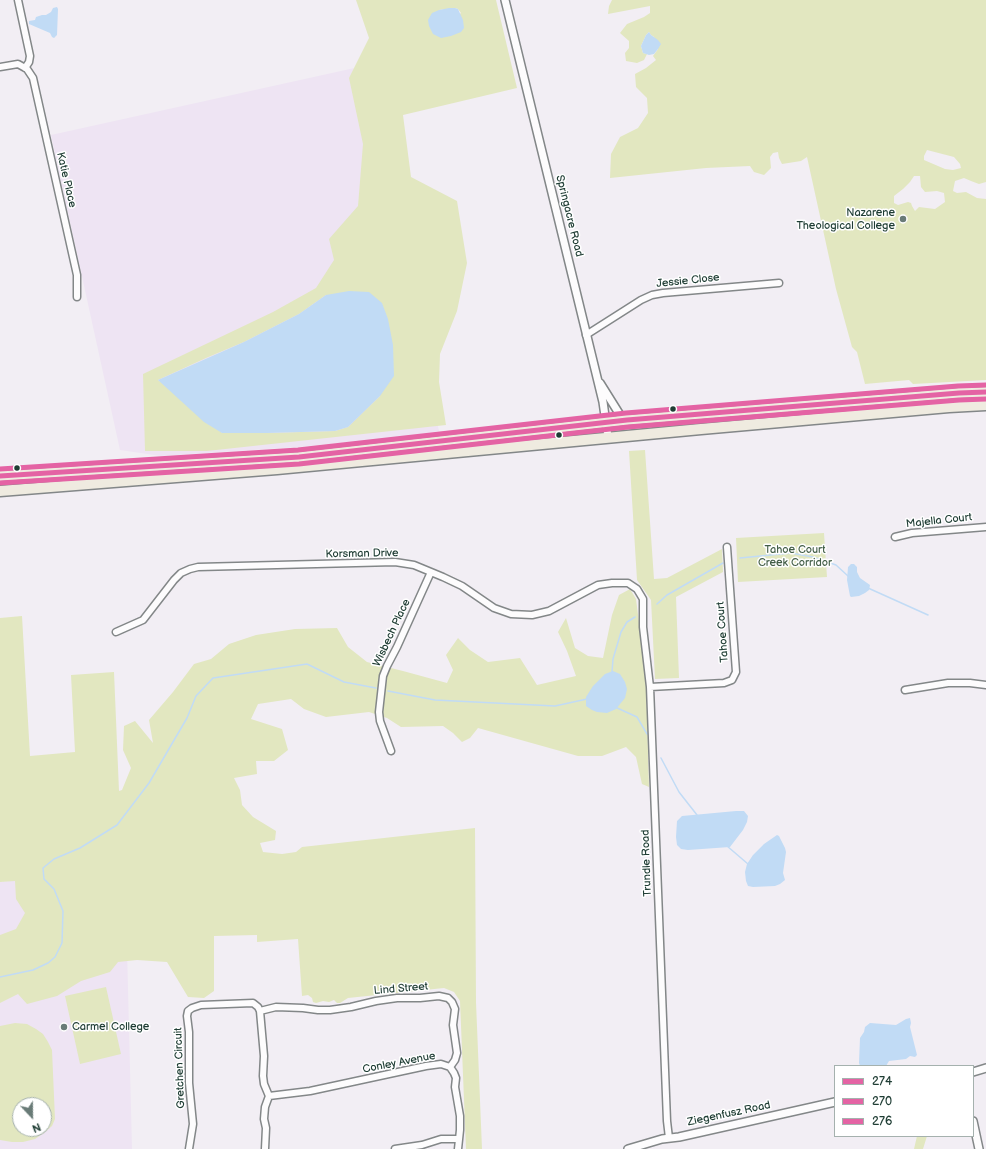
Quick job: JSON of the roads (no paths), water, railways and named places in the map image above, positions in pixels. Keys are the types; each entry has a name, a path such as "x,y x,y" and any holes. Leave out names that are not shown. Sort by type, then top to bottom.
{"highway":[{"path":"0,476 298,457 627,420 943,394 986,392"},
{"path":"0,490 277,469 608,437 986,405"}],"street":[{"path":"0,67 18,64 26,68 29,62 30,56 18,0"},
{"name":"Springacre Road","path":"505,0 603,402 608,437"},
{"name":"Katie Place","path":"26,68 33,78 77,275 77,297"},
{"name":"Jessie Close","path":"586,335 652,295 779,283"},
{"path":"596,376 620,415 627,420"},
{"name":"Majella Court","path":"895,537 912,533 986,526"},
{"name":"Tahoe Court","path":"650,687 724,683 732,680 736,672 727,547"},
{"name":"Korsman Drive","path":"116,632 143,620 181,573 198,567 394,562 414,565 462,586 494,608 511,614 532,615 549,611 598,585 612,583 628,584 637,589"},
{"name":"Wisbech Place","path":"391,751 380,721 379,712 383,676 431,572"},
{"name":"Trundle Road","path":"637,589 642,599 643,626 650,687 667,1121 669,1138"},
{"path":"905,690 948,683 986,685"},
{"name":"Lind Street","path":"260,1011 276,1007 330,1010 351,1008 376,1000 439,996 448,998 452,1002 454,1010 457,1053 455,1060 450,1067"},
{"name":"Gretchen Circuit","path":"189,1149 193,1124 189,1082 188,1011 200,1005 253,1003 260,1011"},
{"path":"260,1011 264,1056 263,1076 264,1084 269,1096 265,1107 264,1119 266,1128 265,1149"},
{"name":"Conley Avenue","path":"269,1096 310,1092 441,1064 450,1067 456,1078 455,1088 460,1116 458,1149"},
{"path":"974,1072 986,1068"},
{"name":"Ziegenfusz Road","path":"628,1149 669,1138 834,1102"},
{"path":"974,1126 979,1149"},
{"path":"395,1149 422,1145 441,1139 458,1139"}],"water":[{"path":"57,7 57,35 54,38 50,33 29,24 29,21 35,20 36,17 46,15 51,12 53,8"},
{"path":"449,8 458,9 463,20 464,28 461,32 441,38 433,34 428,20 432,13"},
{"path":"649,32 661,44 654,54 649,55 643,53 641,46"},
{"path":"349,291 369,292 382,303 388,319 393,345 394,376 380,396 348,427 335,431 222,433 204,422 158,380 244,342 299,314 326,295"},
{"path":"851,564 854,564 857,567 857,572 860,578 870,585 869,590 865,593 859,596 851,597 847,580 848,567"},
{"path":"613,671 620,674 625,682 627,689 625,698 616,709 607,713 592,710 586,706 586,697 593,686 605,674"},
{"path":"744,811 748,816 747,822 730,847 688,850 681,849 677,845 677,821 682,816"},
{"path":"777,835 779,836 786,852 783,873 785,880 775,886 748,886 745,872 747,864 753,855 764,844"},
{"path":"910,1018 910,1027 917,1055 915,1057 910,1056 906,1059 889,1061 887,1065 860,1065 860,1038 865,1027 870,1023 896,1025"}],"waterway":[{"path":"740,558 791,553 813,557 836,565 848,576"},
{"path":"657,604 667,595 723,563"},
{"path":"868,588 928,615"},
{"path":"612,672 613,659 621,632 627,622 635,617"},
{"path":"0,977 33,970 48,963 55,957 62,943 63,911 54,889 44,879 43,868 54,859 80,848 117,825 149,783 187,718 196,696 213,678 307,664 344,682 376,688"},
{"path":"388,691 435,700 555,706 587,699"},
{"path":"615,707 637,717 647,734"},
{"path":"661,758 679,792 697,815"},
{"path":"727,846 748,864"}],"place":[{"name":"Nazarene Theological College","path":"903,219"},
{"name":"Carmel College","path":"64,1027"}],"park label":[{"name":"Tahoe Court Creek Corridor","path":"795,556"}]}
